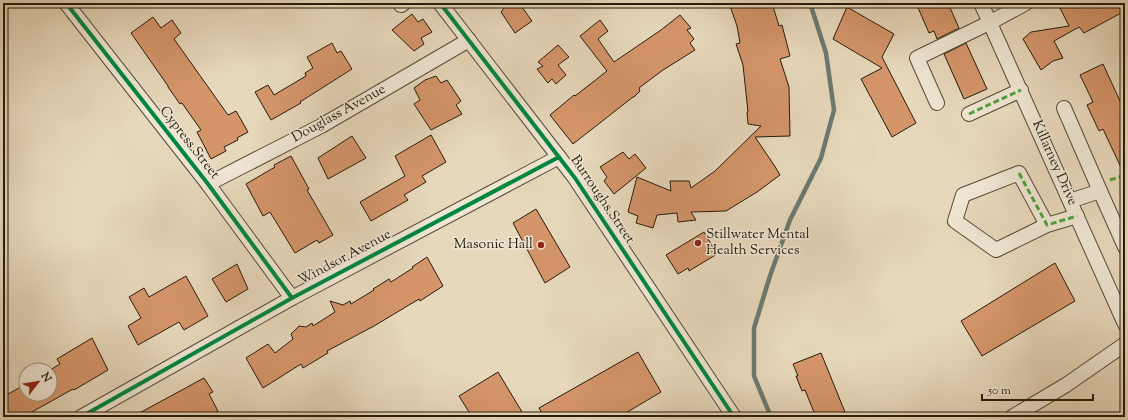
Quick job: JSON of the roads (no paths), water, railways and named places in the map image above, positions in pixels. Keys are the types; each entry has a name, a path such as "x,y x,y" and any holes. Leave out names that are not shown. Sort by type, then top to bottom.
{"street":[{"name":"Cypress Street","path":"66,3 208,184 292,298"},
{"name":"Burroughs Street","path":"440,3 575,178 734,417"},
{"name":"Killarney Drive","path":"981,3 991,22 1125,324"},
{"path":"937,104 917,58 1026,3"},
{"name":"Douglass Avenue","path":"208,184 321,126 469,40"},
{"path":"969,114 1021,90"},
{"path":"1064,108 1125,247"},
{"name":"Windsor Avenue","path":"85,416 292,298 559,157"},
{"path":"1047,225 1019,173 963,195 955,221 996,250 1047,225 1077,216"},
{"path":"1070,201 1100,191"},
{"path":"1012,417 1066,385 1125,344"}],"waterway":[{"path":"771,417 754,376 754,328 770,276 790,220 821,158 834,110 826,53 810,3"}],"place":[{"name":"Stillwater Mental Health Services","path":"698,243"},
{"name":"Masonic Hall","path":"541,245"}]}
